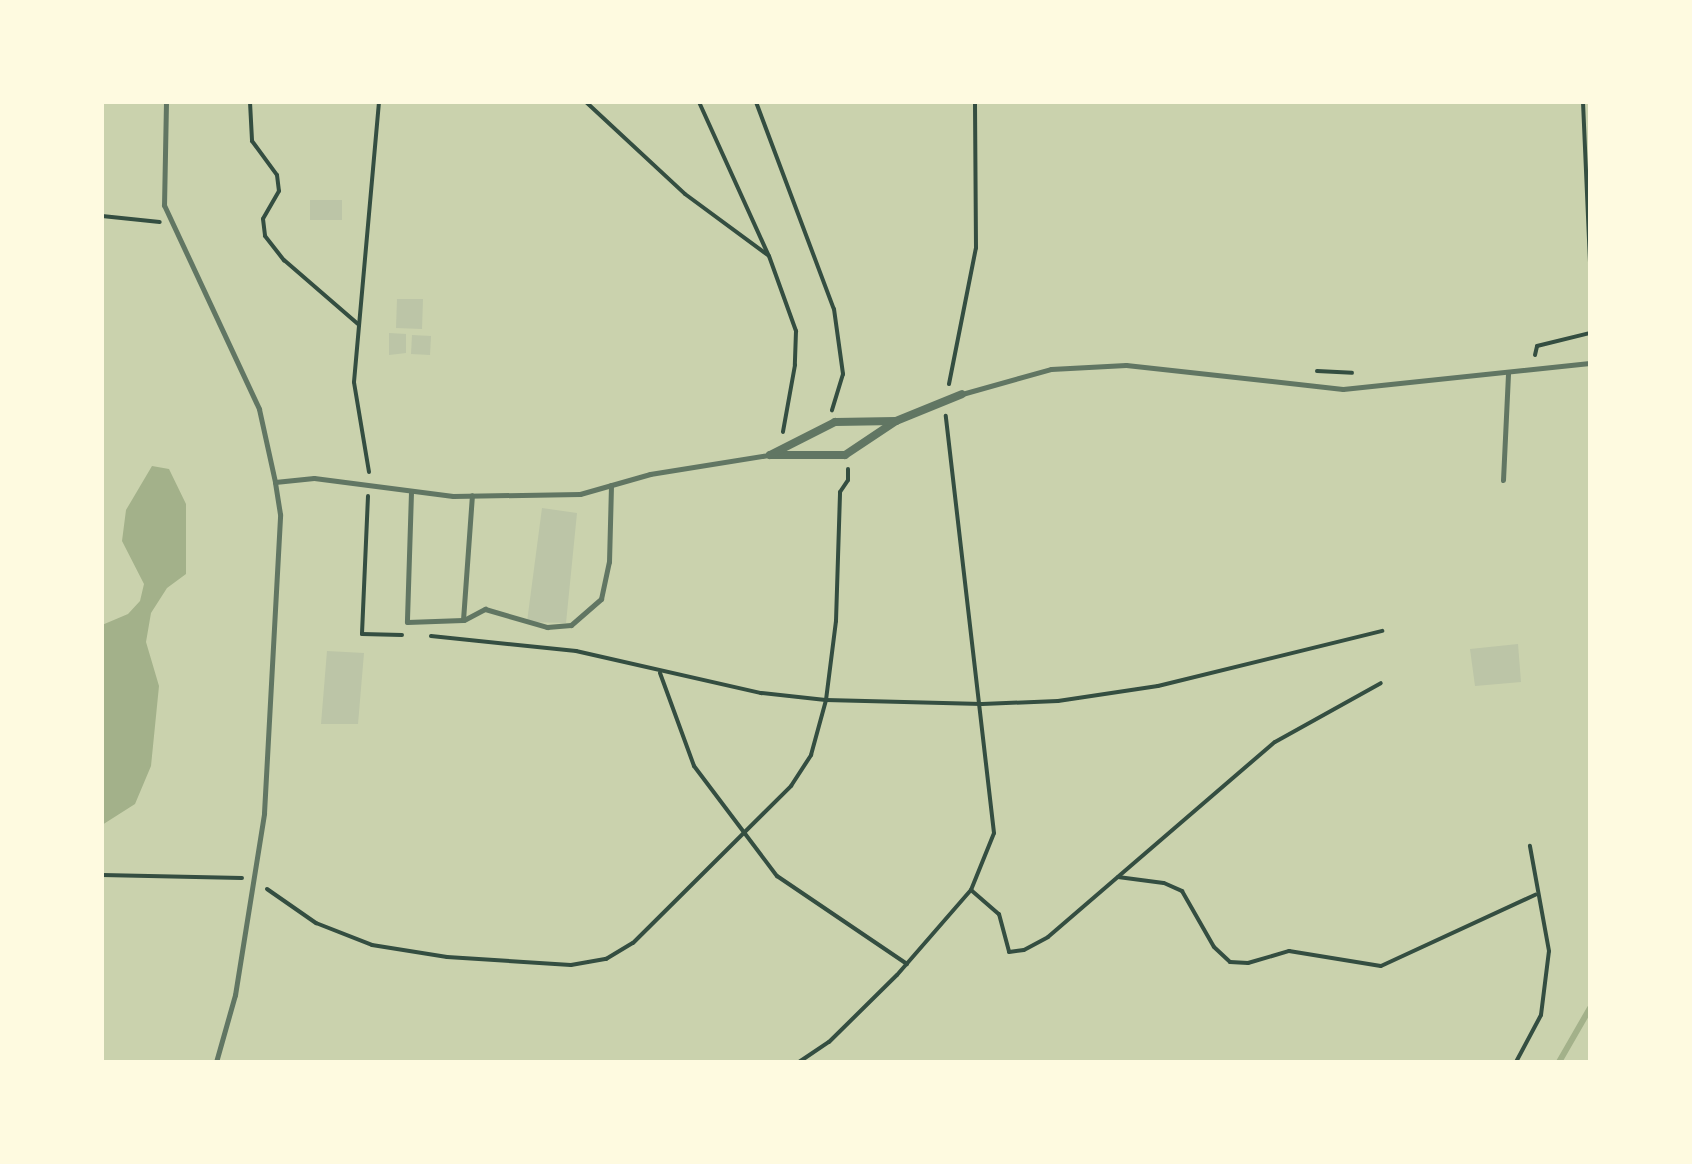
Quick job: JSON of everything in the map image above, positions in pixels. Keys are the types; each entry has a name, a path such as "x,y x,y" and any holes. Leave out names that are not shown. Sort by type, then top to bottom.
{"street":[{"path":"770,455 845,455 880,436 896,421 962,394"},
{"path":"770,455 782,445 835,422 896,421"}],"lane":[{"path":"166,102 164,205 259,409 280,514 264,813 235,995 216,1062"},
{"path":"962,394 1051,369 1126,365 1343,389 1590,363"},
{"path":"1503,480 1508,373"},
{"path":"275,482 314,478 411,492 580,494 611,485 770,455"},
{"path":"411,492 407,622 463,620 485,609 547,627 571,625 601,599 609,562 611,485"},
{"path":"463,620 472,495"}],"path":[{"path":"250,102 252,141 277,175 279,191 263,219 265,236 284,260 360,326"},
{"path":"379,102 354,382 365,428 370,488 362,634 407,635"},
{"path":"586,102 685,194 769,256"},
{"path":"699,102 769,256 796,331 782,445"},
{"path":"756,102 834,309 843,374 831,406 833,416"},
{"path":"799,1062 829,1042 907,964 971,890 994,833 982,704 945,401 976,248 975,102"},
{"path":"1583,102 1590,262"},
{"path":"102,216 170,223"},
{"path":"1536,370 1537,346 1590,333"},
{"path":"267,889 316,923 372,945 517,965 571,965 606,959 633,943 791,786 811,755 826,700 836,621 840,492 848,480 847,462"},
{"path":"422,635 532,643 660,672 826,700 982,704 1070,700 1158,686 1382,631"},
{"path":"660,672 694,766 777,876 907,964"},
{"path":"971,890 999,914 1009,952 1024,950 1048,937 1275,742 1381,683"},
{"path":"1516,1062 1541,1015 1549,951 1535,895 1530,846"},
{"path":"102,875 192,873 248,881"},
{"path":"1117,877 1164,883 1182,891 1214,947 1230,962 1248,963 1289,951 1381,966 1535,895"}],"shaded area":[{"path":"102,102 1590,102 1590,1062 102,1062"},
{"path":"152,466 169,469 186,504 186,574 167,588 151,613 146,642 159,686 151,766 135,804 102,825 102,625 128,614 140,601 144,584 122,541 126,510"}],"building":[{"path":"310,200 342,200 342,220 310,220"},
{"path":"397,299 423,299 422,329 396,328"},
{"path":"389,333 406,334 406,353 389,355"},
{"path":"412,335 431,336 430,355 411,354"},
{"path":"542,508 577,513 566,623 527,622"},
{"path":"1518,644 1521,682 1475,686 1470,649"},
{"path":"327,651 364,653 358,724 321,724"}],"waterway":[{"path":"1559,1062 1590,1008"}]}
